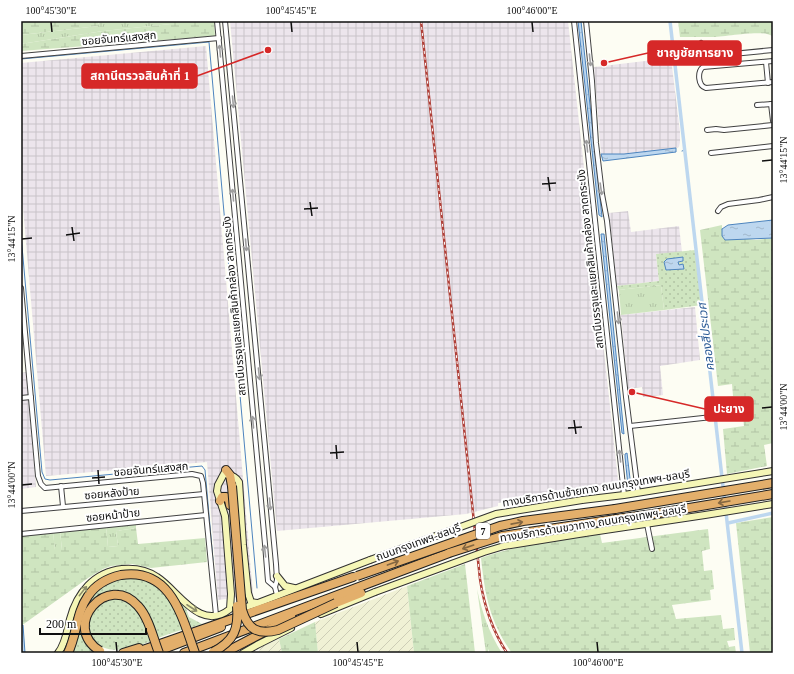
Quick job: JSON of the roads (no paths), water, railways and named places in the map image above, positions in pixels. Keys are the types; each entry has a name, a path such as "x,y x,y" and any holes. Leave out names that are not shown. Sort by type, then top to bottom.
{"highway":[{"path":"226,474 232,486 242,610 249,626 256,631 269,632 278,630 319,610 397,578 427,562"},
{"name":"ถนนกรุงเทพฯ-ชลบุรี","path":"153,653 355,576 500,526 523,521 615,509 773,483"},
{"name":"ถนนกรุงเทพฯ-ชลบุรี","path":"184,653 373,583 449,553 502,536 773,494"},
{"path":"212,653 231,639 237,627 238,615 230,505 229,500 226,497 222,496 220,501"},
{"path":"68,653 80,614 88,596 97,586 106,580 128,574 141,576 152,580 169,593 178,609 195,653"},
{"path":"123,653 174,635 235,618 355,576"},
{"path":"103,652 93,646 88,639 85,629 85,620 88,611 97,601 107,596 116,595 130,600 140,608 146,618 159,653"},
{"path":"224,653 283,622 302,609"},
{"path":"134,653 195,630"},
{"path":"230,653 236,647"}],"main road":[{"name":"ทางบริการด้านซ้ายทาง ถนนกรุงเทพฯ-ชลบุรี","path":"231,601 236,608 246,607 496,514 773,471"},
{"path":"58,653 66,637 74,605 82,592 94,579 105,573 117,570 136,569 153,574 164,582 190,608 203,614 216,615 230,609 231,601 225,516 217,491 226,474 237,478 239,482 243,545 250,599 253,603 258,603"},
{"name":"ทางบริการด้านขวาทาง ถนนกรุงเทพฯ-ชลบุรี","path":"243,653 321,614 375,592 504,546 585,533 647,526 773,504"},
{"path":"277,576 285,586 297,588"}],"street":[{"name":"สถานีบรรจุและแยกสินค้ากล่อง ลาดกระบัง","path":"217,21 268,582 275,587 277,576 225,21"},
{"name":"สถานีบรรจุและแยกสินค้ากล่อง ลาดกระบัง","path":"574,21 624,495"},
{"name":"สถานีบรรจุและแยกสินค้ากล่อง ลาดกระบัง","path":"586,21 596,143 607,221 638,492"},
{"name":"ซอยจันทร์แสงสุก","path":"21,56 219,38"},
{"path":"701,43 712,56 773,50"},
{"path":"766,62 771,83 706,88 701,85 699,72 703,67 773,61"},
{"path":"757,105 772,104 773,121"},
{"path":"707,130 724,130 773,125"},
{"path":"710,153 773,146"},
{"path":"718,211 721,207 728,204 773,197"},
{"name":"ซอยจันทร์แสงสุก","path":"21,288 38,476 40,484 45,488 198,474 202,478 216,615"},
{"path":"252,397 261,396"},
{"path":"21,398 31,398"},
{"path":"630,426 712,417"},
{"path":"259,477 268,476"},
{"path":"61,486 63,506"},
{"name":"ซอยหลังป้าย","path":"21,511 204,494"},
{"name":"ซอยหน้าป้าย","path":"21,534 206,515"},
{"path":"647,526 652,549"},
{"path":"275,587 277,595"}],"water":[{"path":"578,21 581,21 602,217 599,215"},
{"path":"676,148 676,152 603,161 601,154 624,154"},
{"path":"773,220 773,238 725,240 722,236 722,229 728,225"},
{"path":"601,234 604,234 624,434 622,433"},
{"path":"683,257 683,261 678,262 679,265 683,264 684,269 666,270 664,262 667,259"},
{"path":"627,453 630,489 628,486 625,457 625,454"},
{"path":"23,625 25,653 21,653 21,626"}],"waterway":[{"name":"คลองสี่ประเวศ","path":"670,21 742,653"},
{"path":"21,59 209,42 257,588"},
{"path":"21,235 42,472 45,479 50,480 202,466 205,470 213,560"},
{"path":"728,523 773,513"}],"railway":[{"path":"421,21 480,579 489,618 507,653"}],"place":[{"name":"สถานีตรวจสินค้าที่ 1","path":"268,50"},
{"name":"ชาญชัยการยาง","path":"604,63"},
{"name":"ปะยาง","path":"632,392"}]}
